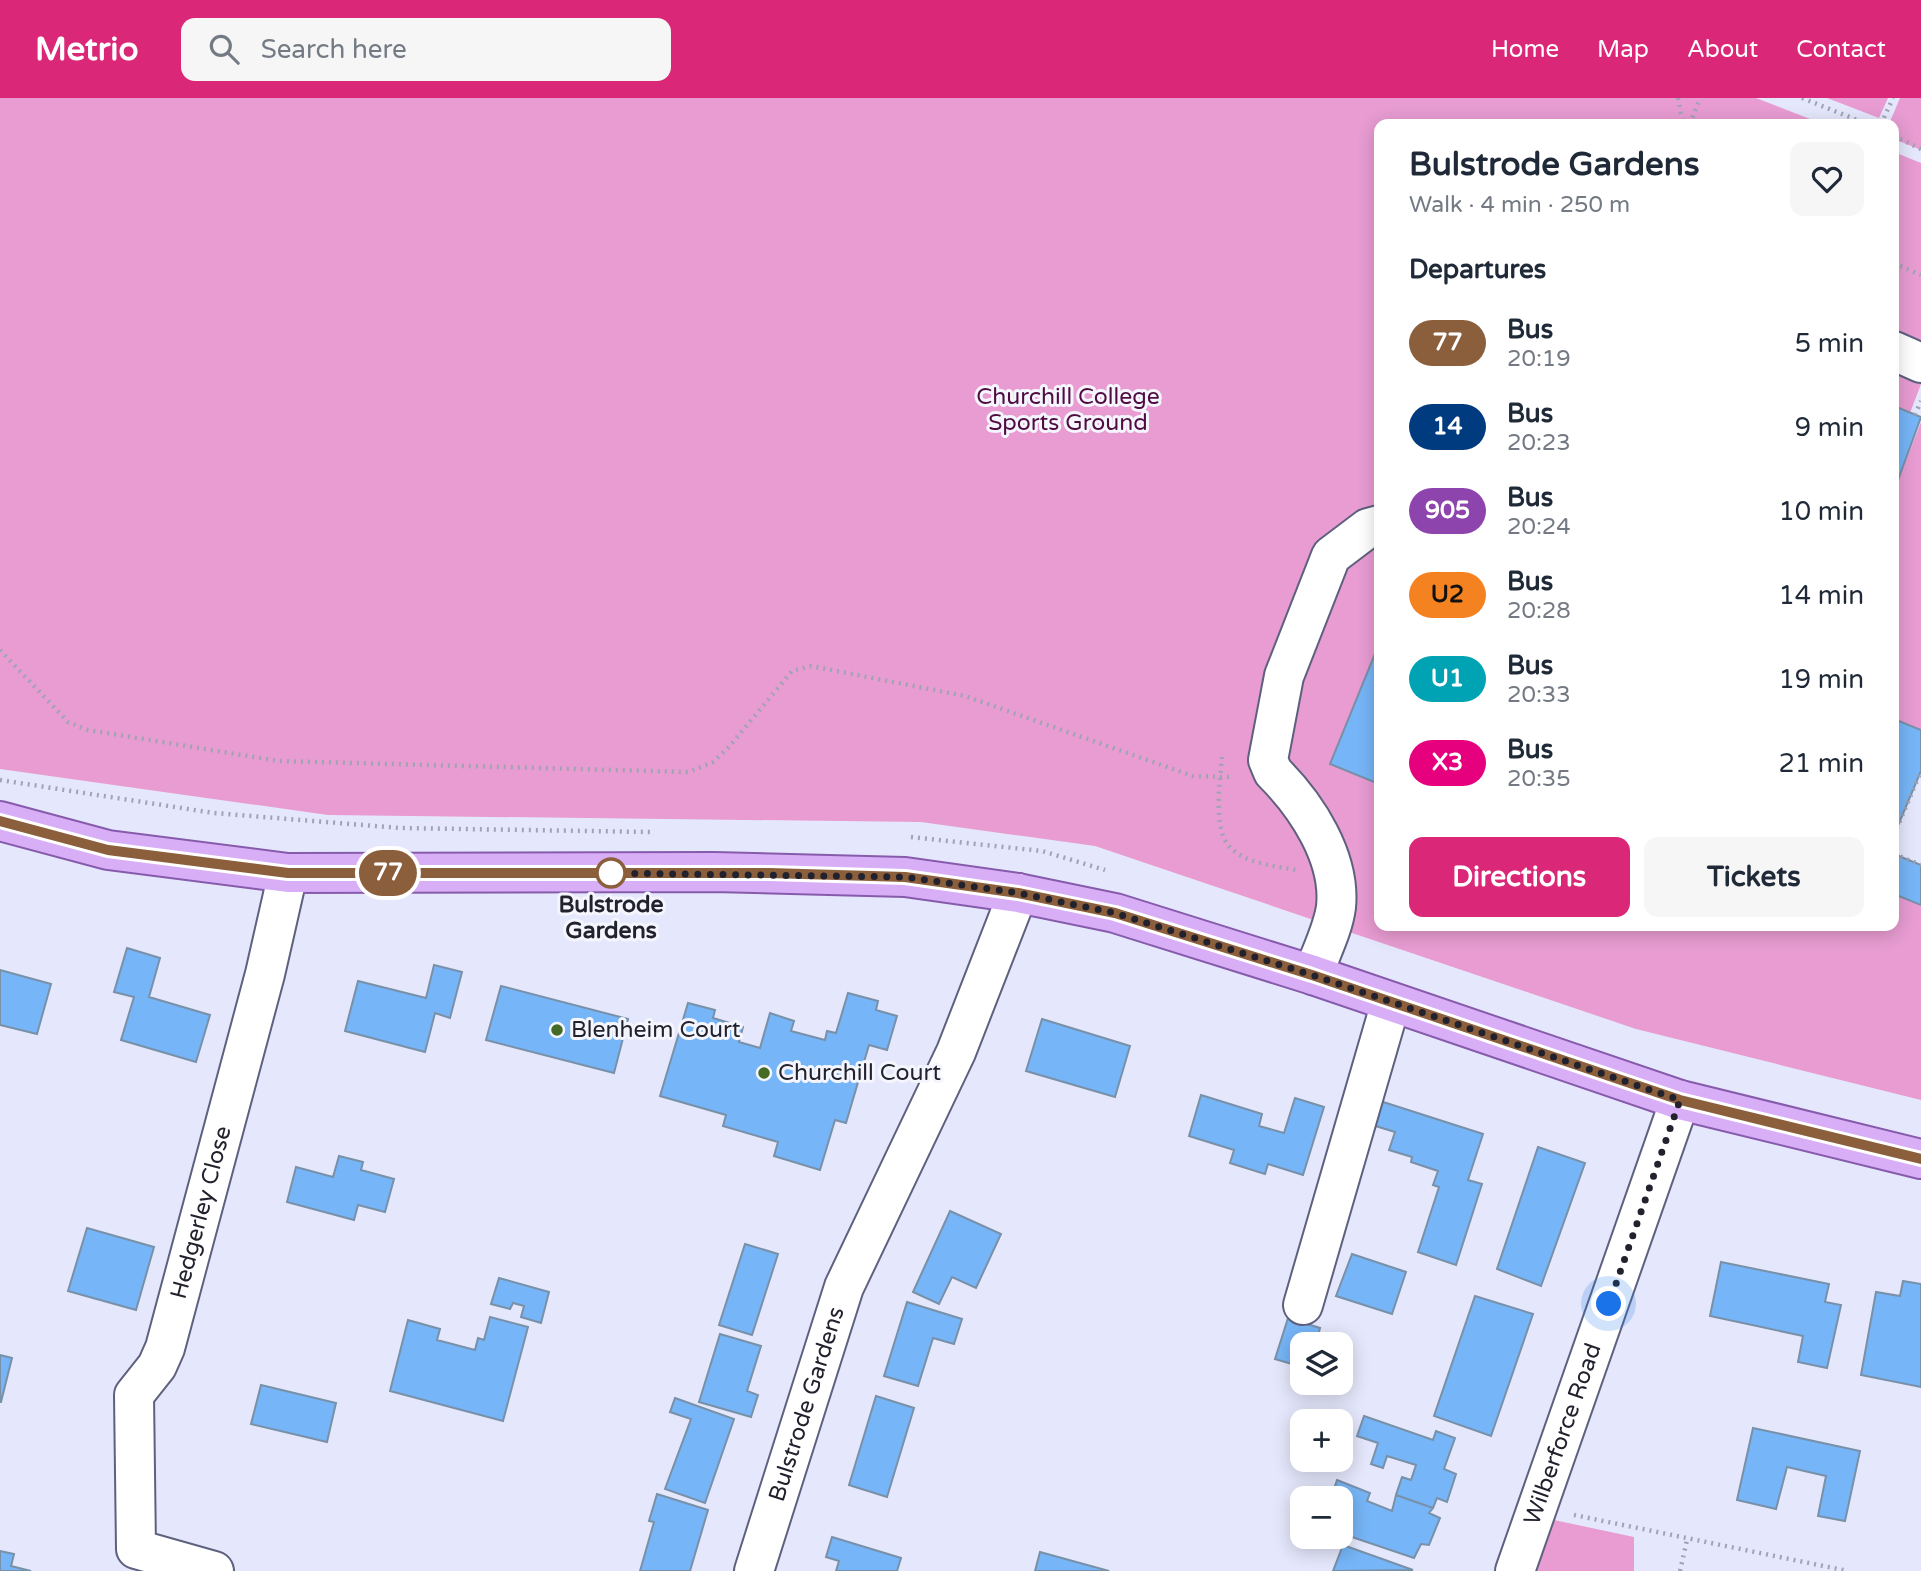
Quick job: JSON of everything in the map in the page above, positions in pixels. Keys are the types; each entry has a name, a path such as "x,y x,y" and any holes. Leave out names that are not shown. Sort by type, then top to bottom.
{"main road":[{"path":"0,821 108,850 288,873 769,873 905,877 1018,893 1115,913 1312,975 1680,1100 1921,1159"}],"street":[{"path":"1899,353 1921,363"},
{"path":"1312,975 1336,910 1336,883 1325,844 1273,772 1268,760 1284,676 1331,556 1368,528 1374,527"},
{"name":"Hedgerley Close","path":"133,1563 134,1395 157,1366 165,1348 265,974 288,873"},
{"name":"Bulstrode Gardens","path":"754,1571 845,1287 956,1052 1018,893"},
{"path":"1303,1305 1391,1002"},
{"name":"Wilberforce Road","path":"1515,1571 1680,1100"},
{"path":"133,1563 214,1571"}],"path":[{"path":"1678,98 1682,119"},
{"path":"1692,119 1700,98"},
{"path":"1802,98 1854,119"},
{"path":"1883,119 1893,98"},
{"path":"1899,138 1921,149"},
{"path":"1899,265 1921,275"},
{"path":"1915,415 1921,400"},
{"path":"0,650 68,722 88,730 279,761 689,772 713,762 728,748 792,671 811,666 965,696 1173,771 1220,778 1273,772"},
{"path":"1222,757 1220,822 1229,846 1255,862 1314,874 1336,883"},
{"path":"1899,823 1921,771"},
{"path":"1899,856 1921,865"},
{"path":"1538,1507 1847,1571"},
{"path":"1680,1571 1687,1540"}],"green space":[{"name":"Churchill College Sports Ground","path":"0,98 1756,98 1810,119 1374,119 1374,931 1899,931 1899,896 1921,905 1921,1100 1636,1029 1095,846 921,822 328,815 0,769"},
{"path":"1827,98 1888,98 1879,118"},
{"path":"1900,98 1921,98 1921,150 1899,141 1899,119 1891,119"},
{"path":"1899,154 1921,163 1921,384 1910,413 1899,408"},
{"path":"1921,422 1921,730 1899,721 1899,478"},
{"path":"1554,1520 1634,1537 1634,1571 1535,1571"}],"building":[{"path":"1899,408 1921,417 1899,477"},
{"path":"1374,656 1374,782 1330,764"},
{"path":"1899,721 1921,730 1921,771 1899,823"},
{"path":"1899,856 1921,865 1921,905 1899,896"},
{"path":"127,948 160,958 149,997 210,1015 196,1062 121,1040 134,997 114,992"},
{"path":"434,965 462,972 450,1018 435,1013 425,1052 345,1031 358,981 426,998"},
{"path":"0,970 51,984 37,1034 0,1025"},
{"name":"Blenheim Court","path":"501,986 628,1019 614,1073 486,1040"},
{"name":"Churchill Court","path":"848,993 878,1001 876,1010 897,1016 887,1050 869,1045 846,1123 835,1120 820,1170 774,1156 778,1142 723,1126 726,1115 660,1096 688,1003 715,1010 713,1018 743,1027 739,1042 760,1048 770,1013 794,1021 791,1031 825,1040 827,1031 836,1033"},
{"path":"1042,1019 1130,1046 1115,1097 1026,1071"},
{"path":"1201,1095 1262,1114 1259,1126 1284,1133 1295,1098 1324,1107 1303,1175 1268,1164 1265,1174 1230,1163 1234,1150 1189,1136"},
{"path":"1377,1100 1483,1134 1468,1180 1482,1184 1456,1265 1418,1252 1439,1187 1433,1185 1438,1171 1411,1162 1412,1157 1389,1150 1395,1132 1369,1124"},
{"path":"1538,1147 1585,1163 1541,1286 1497,1269"},
{"path":"339,1156 363,1162 361,1170 394,1179 385,1212 358,1205 354,1220 287,1202 296,1167 333,1177"},
{"path":"950,1211 1001,1234 976,1288 952,1277 939,1304 913,1292"},
{"path":"87,1228 154,1247 136,1310 68,1291"},
{"path":"745,1244 778,1254 752,1335 719,1325"},
{"path":"1352,1254 1406,1272 1392,1314 1336,1296"},
{"path":"1721,1262 1829,1284 1825,1302 1841,1305 1827,1368 1798,1362 1803,1336 1710,1316"},
{"path":"499,1278 549,1292 541,1323 521,1317 524,1306 513,1303 510,1309 491,1304"},
{"path":"1903,1281 1921,1284 1921,1387 1861,1375 1876,1292 1900,1296"},
{"path":"1475,1296 1533,1314 1491,1436 1434,1416"},
{"path":"907,1302 962,1319 954,1344 933,1338 918,1386 884,1376"},
{"path":"490,1317 528,1327 503,1421 390,1391 408,1320 440,1329 437,1340 475,1350 478,1338 484,1340"},
{"path":"1288,1318 1320,1328 1319,1332 1290,1332 1290,1363 1275,1359"},
{"path":"720,1334 761,1346 747,1391 758,1395 751,1417 699,1402"},
{"path":"0,1355 12,1358 1,1402 0,1402"},
{"path":"261,1385 336,1403 327,1442 251,1424"},
{"path":"876,1396 914,1408 887,1497 849,1485"},
{"path":"675,1398 734,1419 705,1503 665,1489 691,1419 670,1412"},
{"path":"1364,1416 1433,1440 1436,1431 1455,1438 1444,1469 1456,1474 1447,1502 1437,1498 1433,1508 1396,1495 1402,1477 1411,1480 1416,1465 1387,1456 1383,1468 1371,1464 1378,1443 1357,1436"},
{"path":"1753,1428 1860,1451 1845,1521 1818,1516 1826,1476 1787,1467 1776,1509 1737,1500"},
{"path":"1337,1480 1352,1486 1335,1486"},
{"path":"1353,1486 1370,1493 1367,1501 1392,1511 1396,1495 1433,1508 1429,1513 1440,1518 1429,1545 1421,1544 1414,1558 1353,1537"},
{"path":"657,1494 708,1510 690,1571 640,1571 654,1522 649,1521"},
{"path":"832,1537 901,1558 897,1571 836,1571 839,1561 826,1557"},
{"path":"1341,1549 1353,1549 1413,1570 1333,1571"},
{"path":"0,1551 14,1554 11,1566 31,1571 0,1571"},
{"path":"1040,1552 1109,1571 1035,1571"}],"bus line":[{"name":"77","path":"0,821 108,850 288,873 769,873 905,877 1018,893 1115,913 1312,975 1680,1100 1921,1159"}],"place":[{"name":"Bulstrode Gardens","path":"611,873"},
{"name":"Blenheim Court","path":"557,1030"},
{"name":"Churchill Court","path":"764,1073"}],"route":[{"path":"611,873 604,873 715,872 905,877 1018,893 1115,913 1312,975 1680,1100 1609,1304"}]}
